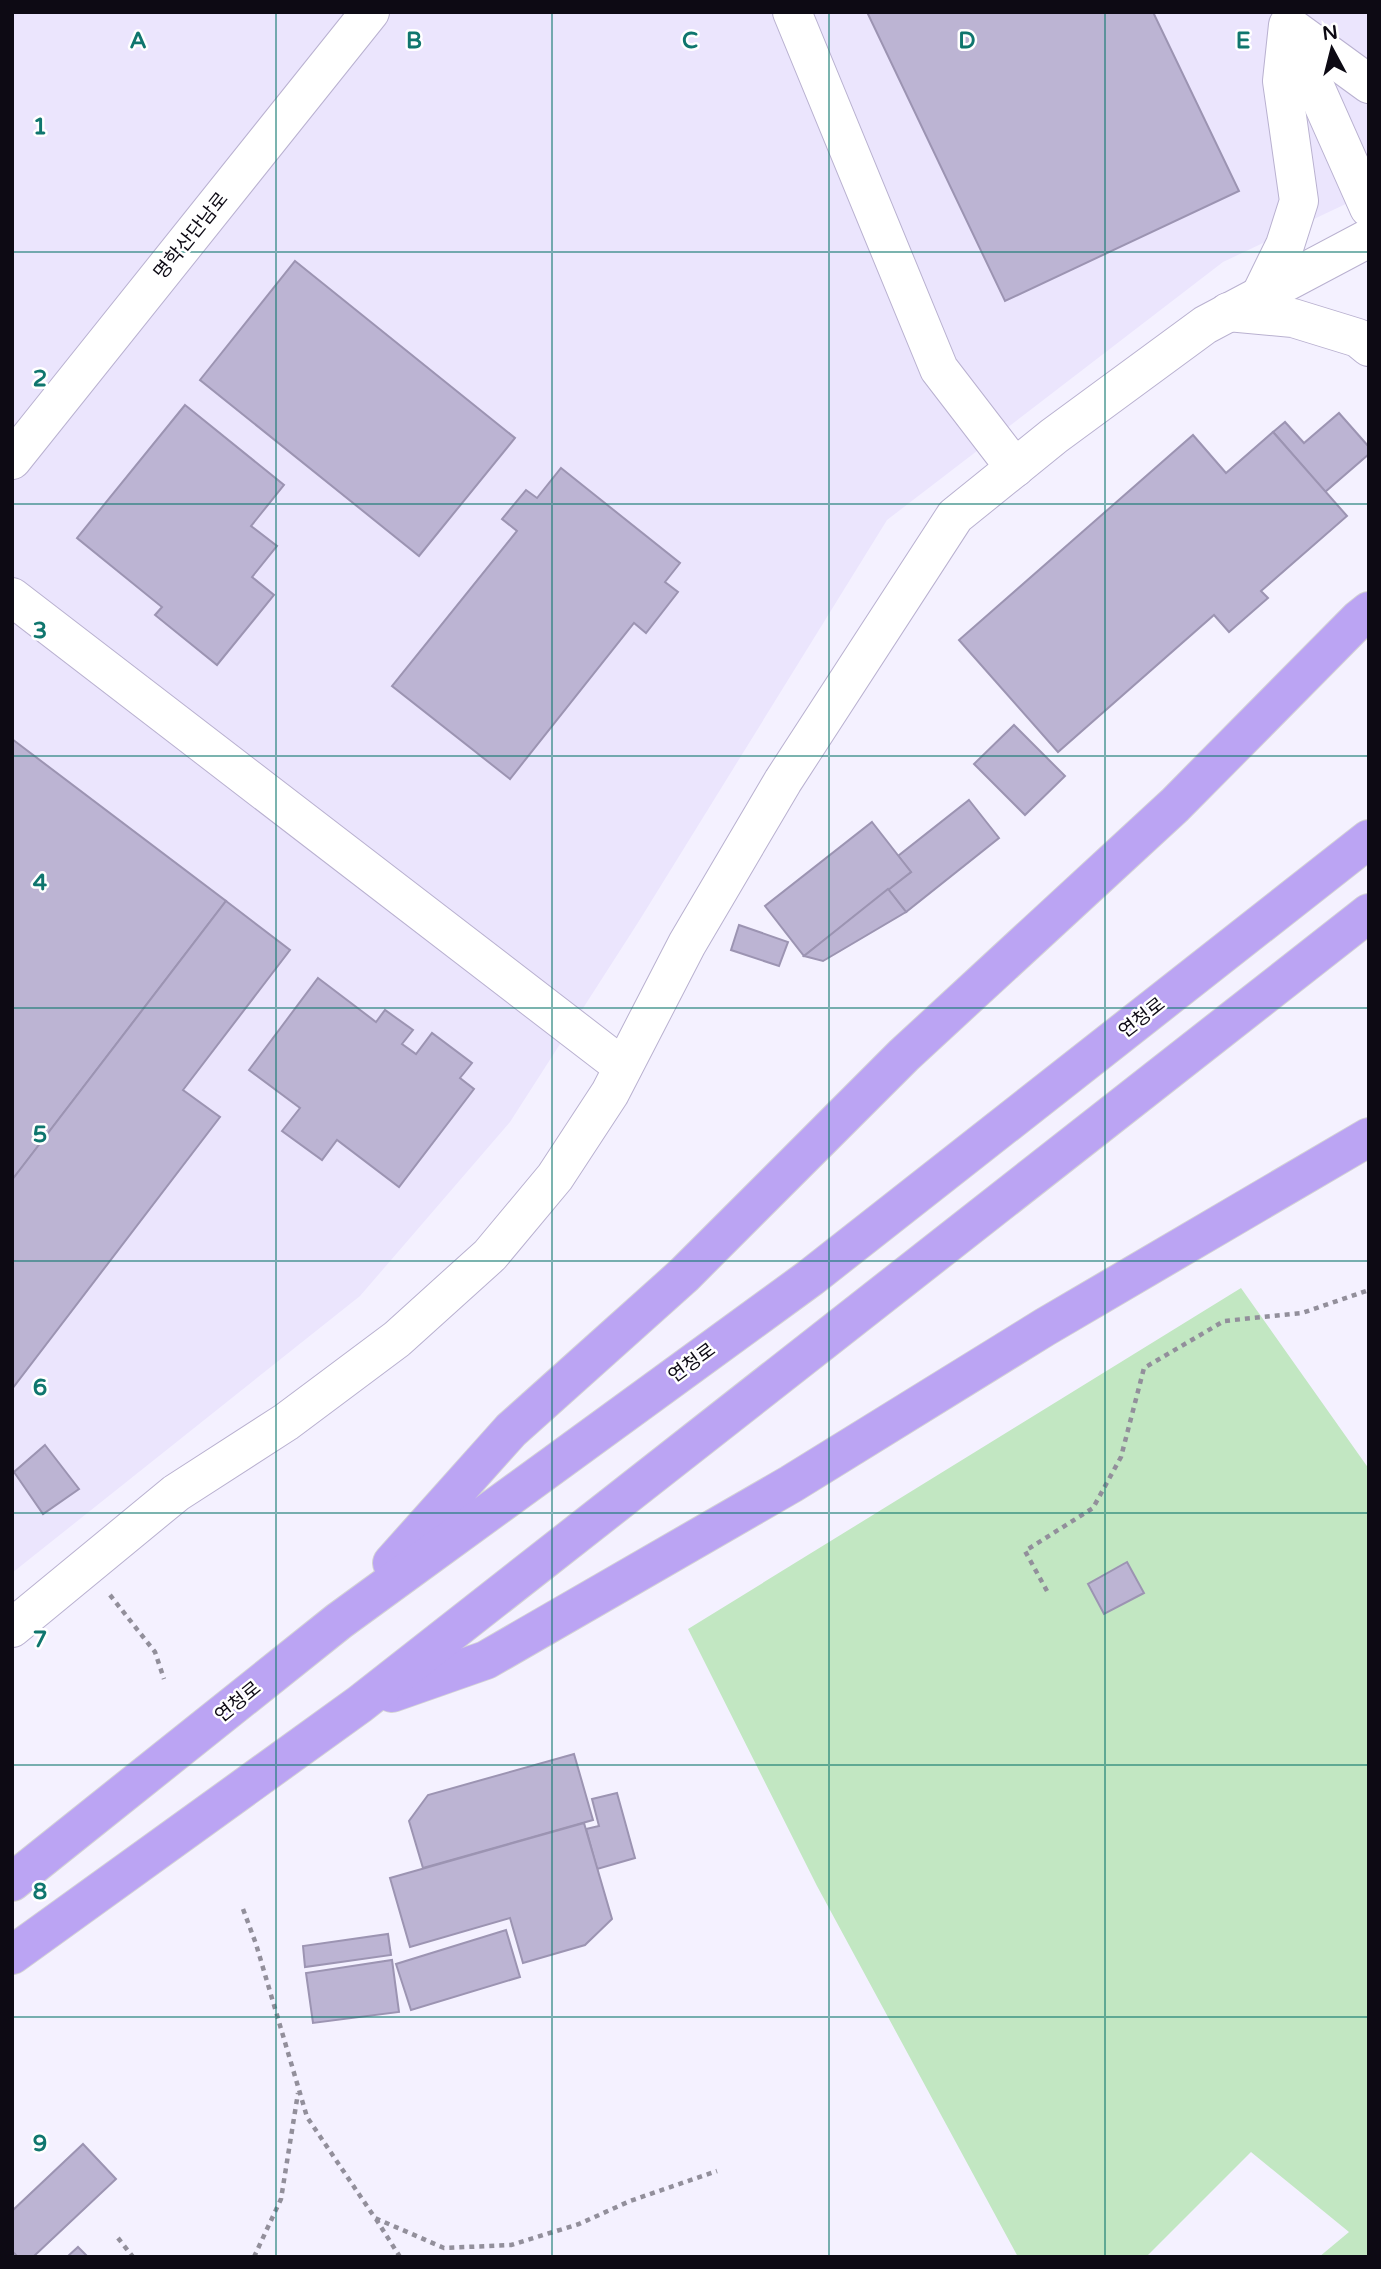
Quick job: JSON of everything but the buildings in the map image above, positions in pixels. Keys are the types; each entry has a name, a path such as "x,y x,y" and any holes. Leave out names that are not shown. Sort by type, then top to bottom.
{"highway":[{"path":"339,1621 511,1430 684,1275 905,1055 1175,804 1369,611"},
{"name":"연청로","path":"12,1882 339,1621 810,1278 1369,839"},
{"path":"12,1955 360,1704 1369,913"},
{"path":"360,1704 486,1660 791,1484 1045,1327 1369,1136"}],"street":[{"name":"명학산단남로","path":"12,460 370,12"},
{"path":"792,12 939,369 1015,468"},
{"path":"1244,304 1285,245 1299,201 1282,80 1285,19"},
{"path":"1285,19 1369,84"},
{"path":"1285,19 1369,208"},
{"path":"12,1628 176,1493 286,1422 397,1339 490,1255 555,1177 610,1093 687,944 783,781 955,516 1054,436 1205,325 1369,237"},
{"path":"1244,304 1358,338 1369,347"},
{"path":"12,597 623,1067"}],"path":[{"path":"1047,1591 1025,1551 1093,1508 1121,1457 1144,1368 1224,1321 1302,1313 1369,1290"},
{"path":"87,1567 155,1652 164,1679"},
{"path":"243,1909 256,1944 307,2117 400,2257"},
{"path":"254,2257 281,2199 299,2088"},
{"path":"375,2218 444,2248 511,2245 579,2224 630,2201 718,2171"},
{"path":"118,2238 133,2257"}],"shaded area":[{"path":"12,12 1369,12 1369,193 1223,262 887,520 639,921 510,1122 360,1296 12,1573"}],"green space":[{"path":"1241,1288 1369,1469 1369,2257 1319,2257 1349,2232 1251,2152 1146,2257 1018,2257 817,1886 688,1629"}]}
